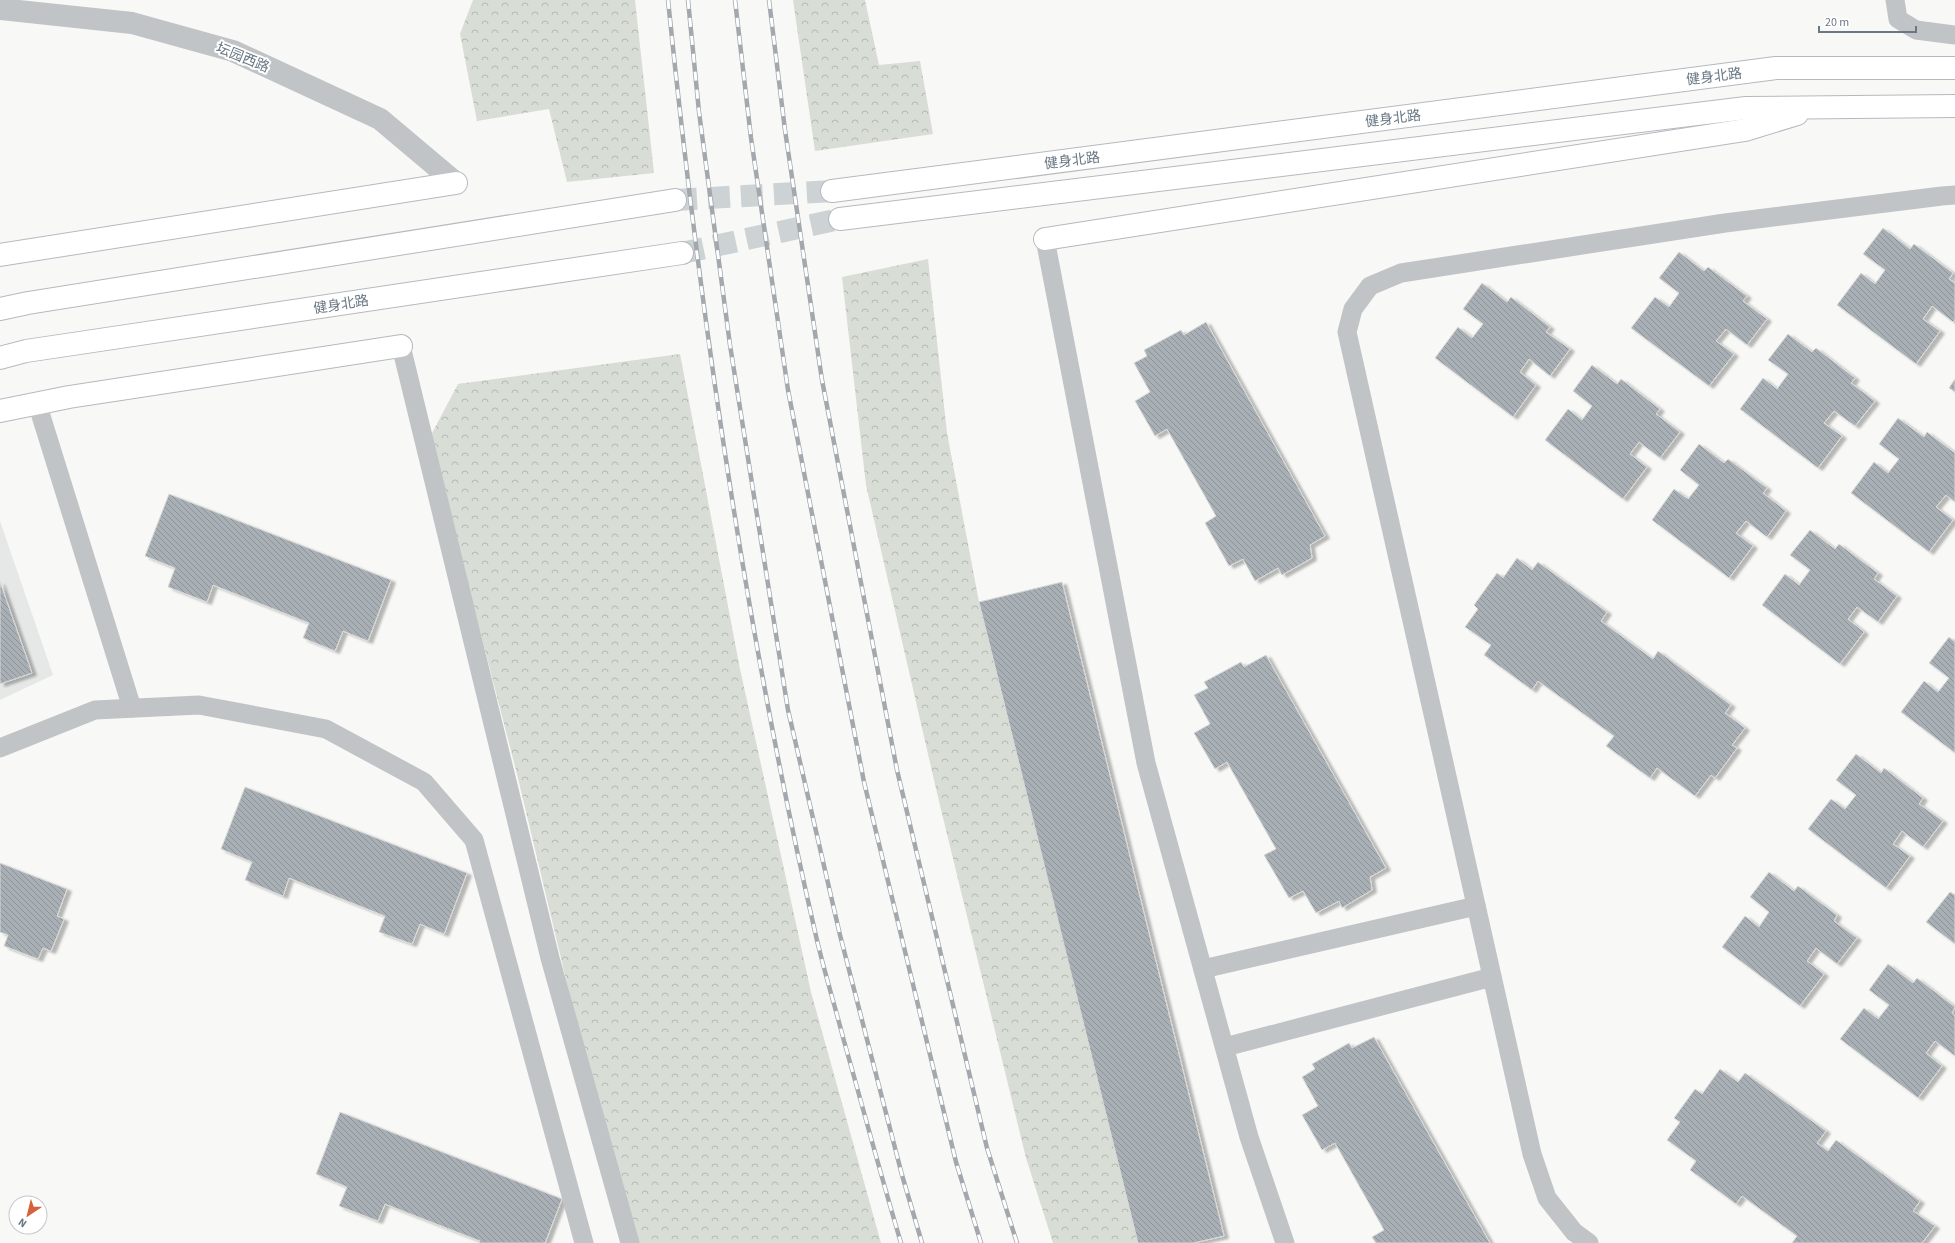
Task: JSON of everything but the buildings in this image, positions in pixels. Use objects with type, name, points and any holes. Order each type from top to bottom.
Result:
[{"type":"main road","name":"健身北路","points":[[832,191],[1776,68],[1955,68]]},
{"type":"main road","points":[[840,219],[1746,108],[1955,106]]},
{"type":"main road","points":[[1045,239],[1745,130],[1822,107]]},
{"type":"main road","points":[[0,255],[456,182]]},
{"type":"main road","points":[[0,309],[28,303],[675,200]]},
{"type":"main road","name":"健身北路","points":[[0,358],[26,351],[682,253]]},
{"type":"main road","points":[[0,411],[69,397],[400,346]]},
{"type":"street","name":"坛园西路","points":[[0,9],[132,23],[233,51],[380,119],[456,182]]},
{"type":"lane","points":[[1895,0],[1898,19],[1916,30],[1955,34]]},
{"type":"lane","points":[[1589,1243],[1574,1232],[1547,1198],[1532,1154],[1347,332],[1353,309],[1370,286],[1401,273],[1726,223],[1942,196],[1955,196]]},
{"type":"lane","points":[[1045,239],[1146,763],[1249,1137],[1285,1243]]},
{"type":"lane","points":[[400,346],[550,958],[630,1243]]},
{"type":"lane","points":[[37,403],[132,708]]},
{"type":"lane","points":[[0,748],[95,710],[199,705],[326,728],[424,782],[474,840],[584,1243]]},
{"type":"lane","points":[[1203,969],[1476,906]]},
{"type":"lane","points":[[1225,1047],[1492,977]]},
{"type":"shaded area","points":[[0,521],[53,675],[0,700]]},
{"type":"green space","points":[[473,0],[635,0],[654,173],[567,182],[549,109],[477,121],[460,34]]},
{"type":"green space","points":[[793,0],[865,0],[879,65],[920,61],[933,134],[815,151]]},
{"type":"green space","points":[[928,259],[947,433],[979,602],[1138,1243],[1053,1243],[1026,1158],[937,793],[866,485],[842,277]]},
{"type":"green space","points":[[680,354],[740,669],[811,992],[881,1243],[629,1243],[517,774],[430,437],[458,384]]},
{"type":"tunnel","points":[[675,200],[832,191]]},
{"type":"tunnel","points":[[682,253],[840,219]]},
{"type":"railway","points":[[668,0],[710,353],[727,470],[767,704],[819,949],[901,1243]]},
{"type":"railway","points":[[688,0],[699,112],[730,345],[788,710],[840,935],[902,1175],[922,1243]]},
{"type":"railway","points":[[735,0],[751,138],[788,390],[864,782],[956,1162],[981,1243]]},
{"type":"railway","points":[[769,0],[785,130],[822,380],[897,770],[987,1148],[1017,1243]]}]
